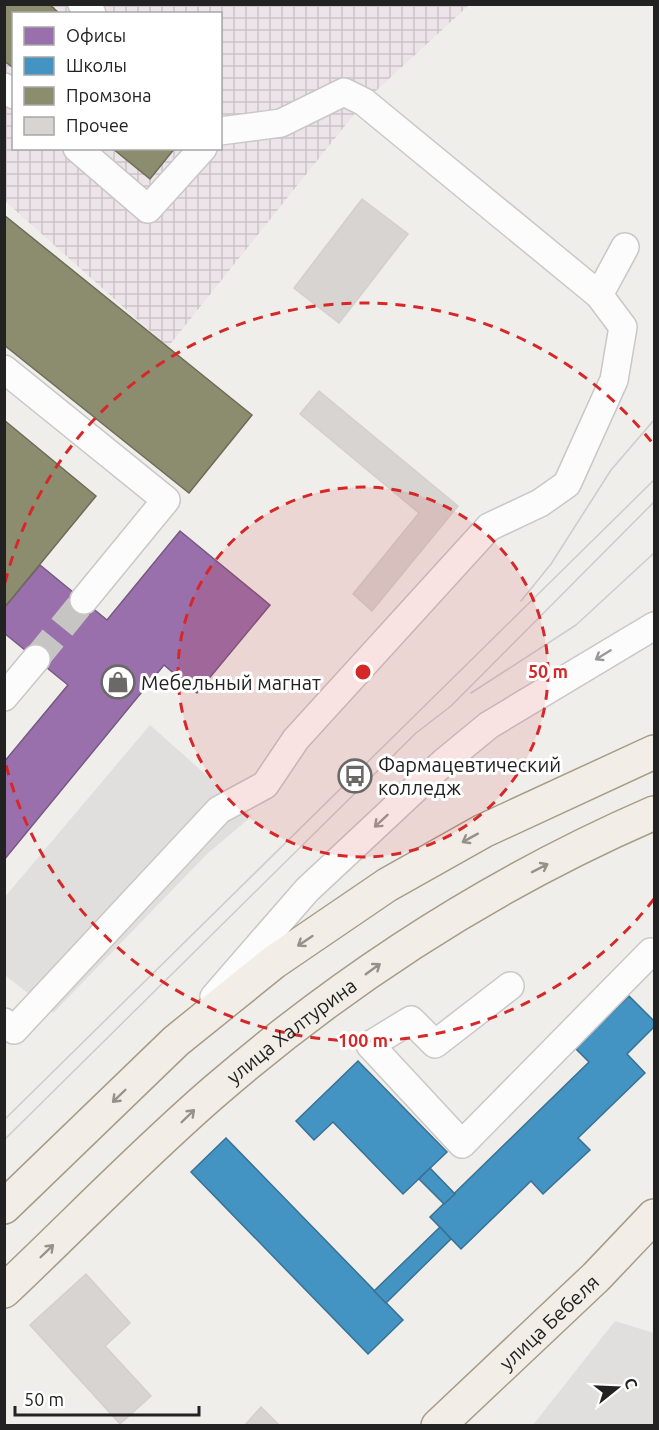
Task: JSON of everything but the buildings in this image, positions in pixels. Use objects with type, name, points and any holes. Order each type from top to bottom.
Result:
[{"type":"main road","points":[[4,1207],[176,1041],[274,962],[387,885],[483,831],[654,752]]},
{"type":"main road","name":"улица Халтурина","points":[[4,1291],[214,1091],[306,1018],[414,939],[510,883],[654,813]]},
{"type":"main road","name":"улица Бебеля","points":[[445,1423],[596,1277],[650,1231]]},
{"type":"street","points":[[4,1022],[14,1030],[219,810],[265,785],[296,739],[489,527],[540,503],[567,484],[614,380],[623,327],[598,295],[364,102],[344,92],[281,123],[222,130]]},
{"type":"street","points":[[78,150],[148,209],[201,150]]},
{"type":"street","points":[[598,295],[625,247]]},
{"type":"street","points":[[4,369],[166,500],[84,600]]},
{"type":"street","points":[[176,1041],[307,890],[444,762],[489,725],[654,626]]},
{"type":"street","points":[[4,698],[36,659]]},
{"type":"street","points":[[510,986],[435,1044],[411,1020],[370,1045],[462,1144],[651,952],[654,955]]},
{"type":"shaded area","points":[[5,5],[469,5],[364,102],[168,347],[5,201]]},
{"type":"shaded area","points":[[150,725],[252,816],[207,854],[53,1013],[5,975],[4,898]]},
{"type":"shaded area","points":[[615,1321],[654,1333],[654,1425],[533,1425]]},
{"type":"tunnel","points":[[36,659],[84,600]]},
{"type":"tram line","points":[[521,601],[551,564],[611,470],[654,420]]},
{"type":"tram line","points":[[4,1120],[654,480]]},
{"type":"tram line","points":[[4,1140],[416,733],[451,706],[654,502]]},
{"type":"tram line","points":[[471,693],[576,625],[654,553]]},
{"type":"place","name":"Мебельный магнат","points":[[118,682]]},
{"type":"place","name":"Фармацевтический колледж","points":[[355,776]]}]
